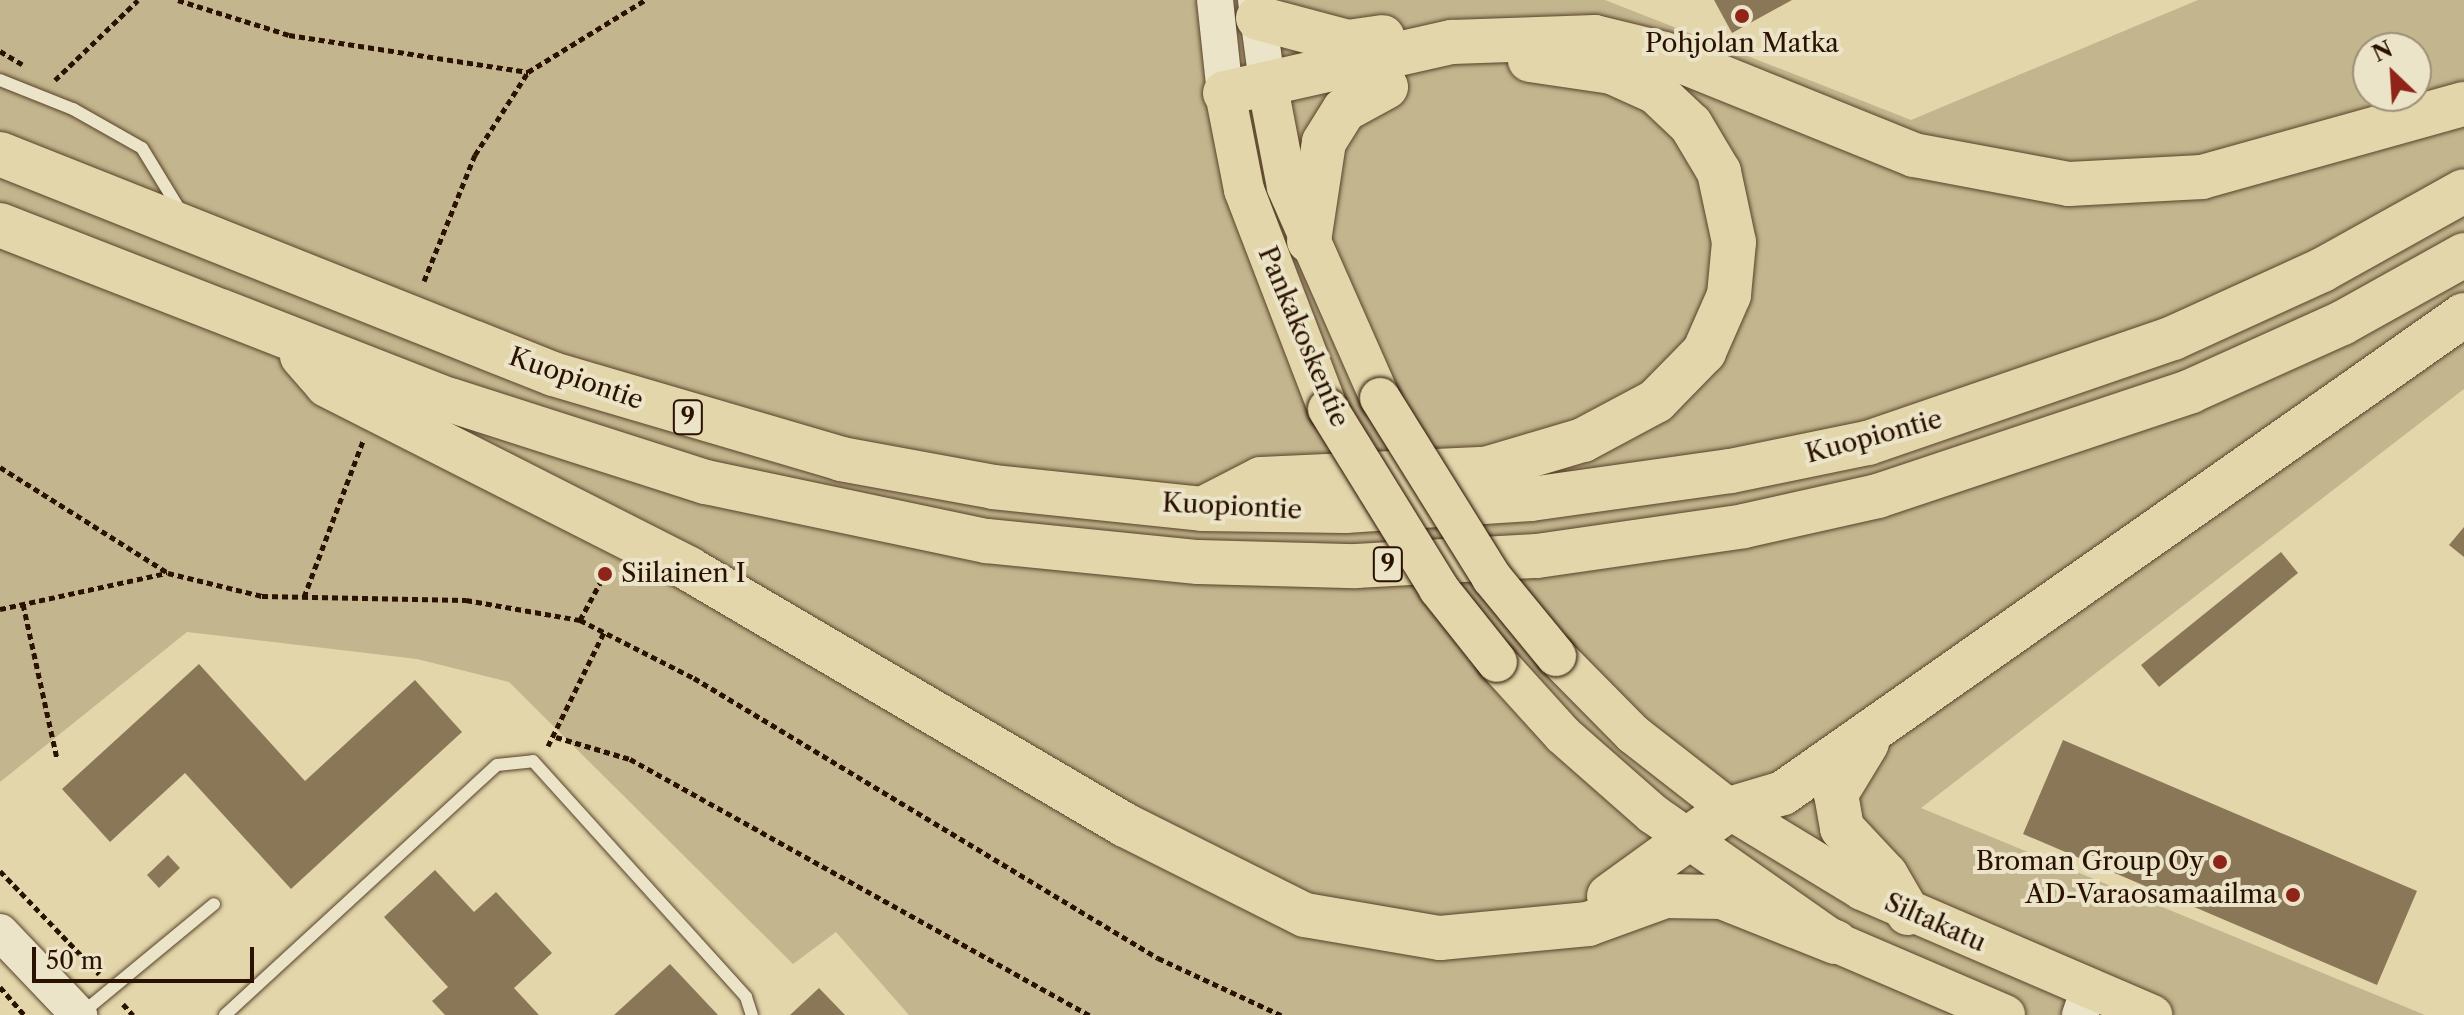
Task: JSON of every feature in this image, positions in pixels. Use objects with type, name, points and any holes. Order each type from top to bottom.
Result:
[{"type":"highway","points":[[1257,9],[1348,42],[1420,32],[1452,42]]},
{"type":"highway","points":[[1228,106],[1270,97],[1452,42],[1595,37],[1664,54],[1914,155],[2069,184],[2202,177],[2464,104]]},
{"type":"highway","points":[[1202,509],[1261,479],[1485,469],[1583,440],[1656,401],[1704,352],[1723,309],[1734,242],[1719,172],[1691,125],[1656,92],[1612,72],[1553,60],[1496,60],[1386,87],[1270,97]]},
{"type":"highway","points":[[1309,241],[1324,142],[1344,110],[1386,87]]},
{"type":"highway","name":"Kuopiontie","points":[[0,154],[196,235],[553,374],[711,424],[993,487],[1202,509],[1345,511],[1531,499],[1731,471],[1868,443],[2173,338],[2322,270],[2464,191]]},
{"type":"highway","name":"Kuopiontie","points":[[0,225],[288,339],[538,432],[831,512],[987,541],[1198,562],[1356,566],[1537,556],[1744,526],[1878,496],[2191,391],[2342,323],[2464,255]]},
{"type":"highway","points":[[1548,924],[1626,890],[1686,838],[1729,809],[1783,793],[2464,315]]},
{"type":"highway","points":[[288,339],[327,385],[476,455],[703,576],[1242,889],[1305,915],[1440,938],[1548,924],[1588,924],[1665,896],[1722,897],[1835,942]]},
{"type":"highway","points":[[1887,721],[1847,764],[1836,794],[1842,828],[1886,875],[1908,913]]},
{"type":"main road","name":"Pankakoskentie","points":[[1215,0],[1228,106],[1280,295],[1328,409],[1432,577],[1497,662],[1563,735],[1686,838]]},
{"type":"main road","name":"Pankakoskentie","points":[[1257,9],[1287,187],[1380,398],[1492,578],[1556,656],[1633,734],[1729,809]]},
{"type":"main road","name":"Siltakatu","points":[[1729,809],[1908,913],[2084,1002],[2152,1015]]},
{"type":"main road","points":[[1686,838],[1835,942],[2005,1015]]},
{"type":"main road","points":[[0,932],[79,1015]]},
{"type":"lane","points":[[0,80],[73,109],[142,148],[196,235]]},
{"type":"lane","points":[[225,1015],[497,765],[533,761],[746,997],[752,1015]]},
{"type":"lane","points":[[79,1015],[214,904]]},
{"type":"path","points":[[41,74],[54,81],[138,0]]},
{"type":"path","points":[[178,0],[289,35],[528,72]]},
{"type":"path","points":[[424,281],[475,155],[528,72],[645,0]]},
{"type":"path","points":[[0,51],[27,66]]},
{"type":"path","points":[[304,597],[369,427]]},
{"type":"path","points":[[0,467],[168,573],[262,596],[466,600],[580,620],[694,678],[1158,958],[1273,1014],[1281,1015]]},
{"type":"path","points":[[0,609],[168,573]]},
{"type":"path","points":[[580,620],[605,574]]},
{"type":"path","points":[[23,604],[57,758]]},
{"type":"path","points":[[533,761],[556,737],[604,632]]},
{"type":"path","points":[[556,737],[630,759],[1089,1015]]},
{"type":"path","points":[[0,871],[90,962]]},
{"type":"path","points":[[0,987],[24,1015]]},
{"type":"shaded area","points":[[0,0],[1605,0],[1911,120],[2198,0],[2464,0],[2464,389],[1921,808],[2425,1015],[909,1015],[836,932],[793,964],[509,682],[417,659],[187,632],[0,782]]},
{"type":"building","name":"Pohjolan Matka","points":[[1714,0],[1792,0],[1732,33]]},
{"type":"building","points":[[2464,527],[2464,557],[2449,545]]},
{"type":"building","points":[[2281,552],[2298,573],[2159,687],[2141,665]]},
{"type":"building","points":[[199,664],[305,781],[415,680],[462,732],[291,889],[185,773],[110,842],[62,789]]},
{"type":"building","name":"Broman Group Oy","points":[[2063,740],[2417,891],[2377,985],[2023,834]]},
{"type":"building","points":[[168,855],[180,868],[159,888],[147,875]]},
{"type":"building","points":[[435,870],[474,912],[496,892],[552,953],[514,988],[539,1015],[445,1015],[432,1001],[448,987],[384,917]]},
{"type":"building","points":[[670,964],[718,1015],[614,1015]]},
{"type":"building","points":[[819,988],[845,1015],[790,1015]]},
{"type":"place","name":"Pohjolan Matka","points":[[1742,16]]},
{"type":"place","name":"Siilainen I","points":[[605,574]]},
{"type":"place","name":"Broman Group Oy","points":[[2220,862]]},
{"type":"place","name":"AD-Varaosamaailma","points":[[2293,895]]}]
